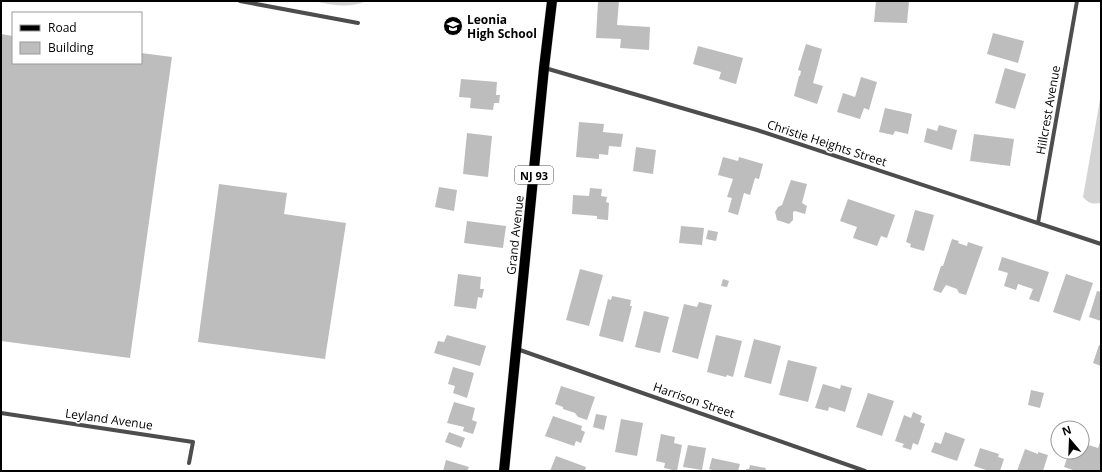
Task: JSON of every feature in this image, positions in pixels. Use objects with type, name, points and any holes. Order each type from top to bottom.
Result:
[{"type":"main road","name":"Grand Avenue","points":[[504,471],[552,1]]},
{"type":"street","points":[[240,1],[358,23]]},
{"type":"street","name":"Hillcrest Avenue","points":[[1038,223],[1077,1]]},
{"type":"street","name":"Christie Heights Street","points":[[544,68],[757,130],[1101,244]]},
{"type":"street","name":"Harrison Street","points":[[516,349],[865,471]]},
{"type":"street","name":"Leyland Avenue","points":[[1,413],[193,442],[189,463]]},
{"type":"shaded area","points":[[314,1],[366,1],[347,6]]},
{"type":"shaded area","points":[[1101,94],[1101,203],[1093,203],[1087,201],[1083,197]]},
{"type":"building","points":[[598,1],[619,1],[617,25],[650,27],[649,50],[620,48],[621,39],[596,38]]},
{"type":"building","points":[[876,1],[909,2],[907,23],[874,22]]},
{"type":"building","points":[[993,33],[1024,41],[1018,63],[987,54]]},
{"type":"building","points":[[1,34],[12,36],[12,64],[142,64],[142,53],[172,57],[130,358],[1,341]]},
{"type":"building","points":[[806,44],[822,49],[813,83],[823,86],[817,104],[794,96],[801,71],[798,70]]},
{"type":"building","points":[[698,46],[743,58],[736,84],[719,79],[721,72],[693,64]]},
{"type":"building","points":[[1005,68],[1026,74],[1015,109],[995,103]]},
{"type":"building","points":[[861,77],[877,82],[869,110],[864,108],[860,119],[837,112],[843,93],[855,97]]},
{"type":"building","points":[[461,79],[497,82],[496,95],[500,95],[499,103],[494,103],[493,110],[470,108],[471,98],[459,97]]},
{"type":"building","points":[[885,108],[912,114],[908,134],[895,131],[893,135],[879,132]]},
{"type":"building","points":[[579,122],[604,124],[603,132],[623,134],[621,147],[609,146],[608,155],[599,154],[599,159],[576,157]]},
{"type":"building","points":[[939,125],[957,130],[952,150],[924,142],[927,128],[937,131]]},
{"type":"building","points":[[467,133],[492,136],[488,177],[463,174]]},
{"type":"building","points":[[974,134],[1014,139],[1010,166],[970,161]]},
{"type":"building","points":[[636,147],[656,150],[653,174],[633,171]]},
{"type":"building","points":[[723,157],[738,161],[739,157],[763,164],[759,179],[755,178],[750,195],[744,193],[738,215],[728,212],[732,198],[727,197],[733,179],[718,175]]},
{"type":"building","points":[[791,180],[807,184],[802,203],[807,206],[805,214],[795,211],[793,212],[793,220],[789,224],[777,220],[775,212],[778,207],[782,205]]},
{"type":"building","points":[[219,184],[287,193],[284,214],[346,223],[325,359],[198,342]]},
{"type":"building","points":[[439,187],[457,190],[454,211],[435,207]]},
{"type":"building","points":[[590,188],[602,189],[601,196],[607,197],[606,202],[609,203],[608,220],[597,219],[597,216],[572,214],[573,195],[589,196]]},
{"type":"building","points":[[848,199],[895,215],[887,238],[881,236],[877,246],[853,238],[857,227],[840,221]]},
{"type":"building","points":[[915,210],[934,215],[924,251],[910,247],[911,244],[906,242]]},
{"type":"building","points":[[467,221],[506,226],[503,248],[464,243]]},
{"type":"building","points":[[681,226],[704,228],[702,245],[679,243]]},
{"type":"building","points":[[708,230],[718,232],[716,241],[706,239]]},
{"type":"building","points":[[952,239],[967,246],[968,242],[983,247],[966,295],[959,293],[957,289],[946,285],[941,293],[933,290]]},
{"type":"building","points":[[1002,257],[1049,272],[1039,302],[1029,299],[1033,289],[1018,284],[1016,290],[1004,286],[1008,273],[998,270]]},
{"type":"building","points":[[580,269],[603,275],[589,326],[566,320]]},
{"type":"building","points":[[458,274],[481,277],[480,289],[484,289],[482,298],[478,297],[476,309],[454,306]]},
{"type":"building","points":[[1066,274],[1093,283],[1080,321],[1053,312]]},
{"type":"building","points":[[723,279],[729,281],[727,287],[721,286]]},
{"type":"building","points":[[1097,291],[1101,292],[1101,321],[1089,317]]},
{"type":"building","points":[[612,296],[631,300],[630,306],[632,306],[623,342],[599,336],[608,299],[611,300]]},
{"type":"building","points":[[699,302],[712,305],[698,359],[672,352],[684,304],[697,307]]},
{"type":"building","points":[[644,311],[669,317],[660,353],[635,347]]},
{"type":"building","points":[[447,335],[486,346],[480,366],[434,353],[438,341],[444,342]]},
{"type":"building","points":[[716,335],[742,341],[733,377],[727,375],[726,377],[707,372]]},
{"type":"building","points":[[754,339],[781,346],[771,384],[744,377]]},
{"type":"building","points":[[1099,345],[1101,345],[1101,366],[1093,363]]},
{"type":"building","points":[[788,360],[817,367],[808,402],[779,395]]},
{"type":"building","points":[[453,367],[474,373],[467,398],[453,393],[455,386],[448,384]]},
{"type":"building","points":[[823,384],[840,389],[841,385],[852,388],[845,412],[829,407],[828,411],[815,408]]},
{"type":"building","points":[[561,386],[595,397],[587,420],[578,417],[575,413],[563,409],[563,407],[555,404]]},
{"type":"building","points":[[1031,390],[1044,393],[1040,408],[1028,405]]},
{"type":"building","points":[[868,393],[894,401],[882,436],[856,427]]},
{"type":"building","points":[[454,402],[475,408],[472,420],[477,422],[473,434],[463,431],[464,427],[447,423]]},
{"type":"building","points":[[913,412],[922,416],[920,422],[925,424],[918,445],[913,443],[911,450],[902,447],[904,444],[895,441],[904,415],[911,418]]},
{"type":"building","points":[[596,414],[607,416],[604,430],[593,427]]},
{"type":"building","points":[[553,416],[582,426],[581,430],[585,432],[581,443],[576,441],[574,446],[545,436]]},
{"type":"building","points":[[621,419],[643,423],[637,456],[615,452]]},
{"type":"building","points":[[449,432],[465,438],[461,448],[445,442]]},
{"type":"building","points":[[945,432],[965,439],[957,461],[931,452],[935,442],[941,444]]},
{"type":"building","points":[[661,434],[675,437],[674,443],[682,445],[677,471],[664,468],[665,463],[656,461]]},
{"type":"building","points":[[1101,440],[1101,471],[1076,471],[1064,467],[1066,460],[1090,460],[1090,446],[1098,448]]},
{"type":"building","points":[[688,445],[706,448],[702,470],[683,467]]},
{"type":"building","points":[[980,448],[999,454],[998,457],[1004,459],[1000,471],[989,471],[974,466]]},
{"type":"building","points":[[1025,449],[1038,454],[1038,452],[1048,455],[1043,471],[1017,471]]},
{"type":"building","points":[[556,456],[586,467],[585,471],[550,471]]},
{"type":"building","points":[[712,458],[740,464],[738,471],[715,471],[709,469]]},
{"type":"building","points":[[446,460],[469,467],[467,471],[443,471]]},
{"type":"building","points":[[750,465],[766,468],[765,471],[746,471],[746,469],[749,469]]},
{"type":"place","name":"Leonia High School","points":[[453,26]]}]
